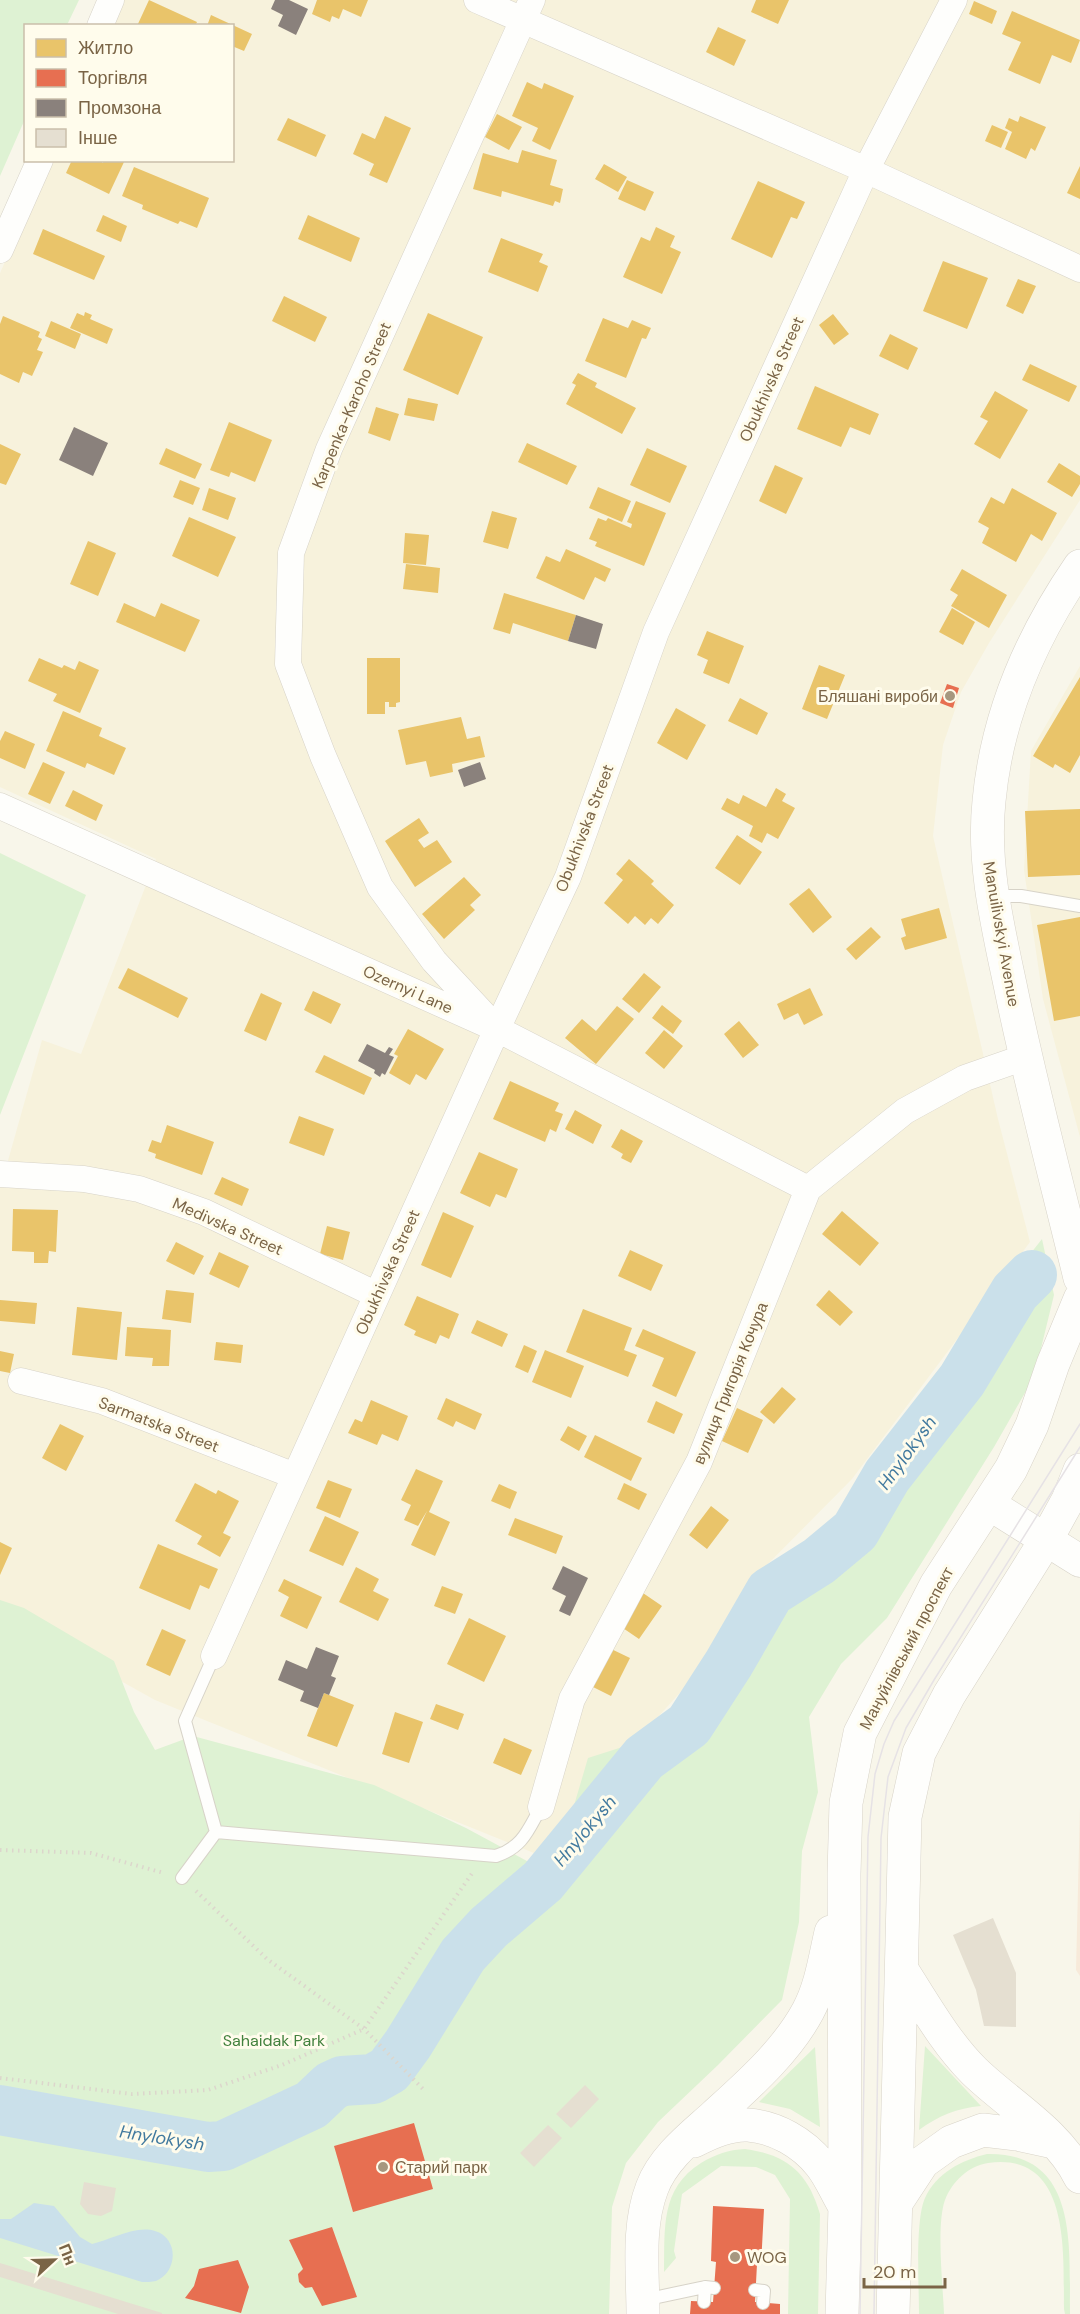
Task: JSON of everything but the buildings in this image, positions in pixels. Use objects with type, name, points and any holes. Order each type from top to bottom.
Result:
[{"type":"main road","name":"Manuilivskyi Avenue","points":[[1080,566],[1029,651],[1007,705],[995,753],[988,802],[987,847],[993,896],[1026,1057],[1080,1278]]},
{"type":"main road","name":"Мануйлівський проспект","points":[[842,2314],[845,2206],[844,1875],[846,1803],[860,1732],[936,1585],[1011,1469],[1032,1425],[1053,1364],[1080,1299]]},
{"type":"main road","points":[[893,2314],[905,1817],[919,1753],[949,1695],[1046,1540],[1068,1500],[1080,1470]]},
{"type":"main road","points":[[643,2307],[642,2233],[645,2207],[653,2184],[678,2150],[785,2045],[809,2010],[823,1967],[844,1875]]},
{"type":"main road","points":[[902,1970],[945,2035],[973,2070],[1055,2142],[1066,2153],[1080,2177]]},
{"type":"main road","points":[[678,2150],[723,2129],[747,2125],[773,2131],[799,2143],[821,2165],[845,2206]]},
{"type":"main road","points":[[896,2203],[923,2162],[951,2142],[983,2130],[1055,2142]]},
{"type":"street","points":[[100,24],[111,0]]},
{"type":"street","points":[[477,0],[528,10],[866,170],[1080,268]]},
{"type":"street","name":"Obukhivska Street","points":[[214,1656],[496,1029],[567,877],[656,632],[866,170],[954,0]]},
{"type":"street","name":"Karpenka-Karoho Street","points":[[496,1029],[434,961],[380,886],[323,756],[288,664],[290,575],[291,553],[328,448],[528,10]]},
{"type":"street","points":[[0,250],[39,162]]},
{"type":"street","name":"Ozernyi Lane","points":[[0,807],[496,1029],[808,1189]]},
{"type":"street","name":"вулиця Григорія Кочура","points":[[541,1807],[572,1699],[699,1462],[808,1189],[906,1111],[965,1078],[1026,1057]]},
{"type":"street","name":"Medivska Street","points":[[0,1174],[84,1179],[139,1190],[204,1212],[377,1295]]},
{"type":"street","name":"Sarmatska Street","points":[[21,1381],[102,1401],[295,1476]]},
{"type":"street","points":[[989,1504],[1080,1561]]},
{"type":"lane","points":[[993,896],[1021,896],[1080,906]]},
{"type":"lane","points":[[214,1656],[185,1721],[216,1832]]},
{"type":"lane","points":[[216,1832],[484,1857],[508,1852],[519,1845],[541,1807]]},
{"type":"lane","points":[[182,1878],[216,1832]]},
{"type":"lane","points":[[643,2307],[710,2288],[704,2302]]},
{"type":"lane","points":[[755,2290],[764,2291],[763,2303]]},
{"type":"path","points":[[0,1850],[91,1853],[182,1878],[267,1959],[364,2029],[425,2091]]},
{"type":"path","points":[[0,2078],[132,2094],[208,2090],[282,2066],[364,2029],[484,1857]]},
{"type":"shaded area","points":[[122,0],[1080,0],[1080,500],[989,643],[961,692],[943,745],[933,836],[998,1119],[1030,1242],[852,1479],[757,1575],[687,1685],[534,1853],[155,1700],[0,1614],[0,1189],[42,1040],[81,1054],[156,859],[0,787],[0,273],[50,162],[234,162],[234,24],[110,24]]},
{"type":"shaded area","points":[[1080,666],[1080,1137],[1043,999],[1024,870],[1031,751]]},
{"type":"shaded area","points":[[1080,1806],[1080,1976],[1076,1970]]},
{"type":"green space","points":[[0,0],[79,0],[67,24],[24,24],[24,121],[0,176]]},
{"type":"green space","points":[[0,853],[86,895],[0,1115]]},
{"type":"green space","name":"Sahaidak Park","points":[[1042,1239],[1054,1295],[1034,1377],[994,1447],[887,1618],[841,1664],[809,1717],[818,1792],[802,1851],[799,1922],[782,2000],[658,2122],[626,2163],[612,2207],[609,2314],[0,2314],[0,1600],[24,1608],[114,1661],[134,1712],[155,1750],[193,1736],[374,1785],[466,1828],[538,1867],[565,1836],[588,1758],[638,1742],[710,1692],[775,1601],[834,1543],[863,1507],[933,1377]]},
{"type":"green space","points":[[925,2046],[981,2106],[948,2114],[919,2130]]},
{"type":"green space","points":[[815,2047],[820,2127],[790,2109],[759,2102]]},
{"type":"green space","points":[[745,2149],[773,2156],[794,2168],[809,2187],[815,2200],[820,2214],[818,2314],[788,2314],[790,2199],[775,2175],[756,2167],[721,2166],[682,2194],[674,2251],[676,2258],[664,2272],[665,2225],[672,2197],[678,2185],[688,2173],[706,2160],[728,2151]]},
{"type":"green space","points":[[987,2154],[1017,2158],[1039,2169],[1054,2186],[1063,2208],[1068,2234],[1070,2314],[1065,2314],[1064,2309],[1062,2236],[1057,2211],[1049,2190],[1035,2173],[1015,2164],[988,2163],[967,2171],[952,2187],[945,2200],[940,2240],[944,2314],[919,2314],[919,2237],[925,2198],[936,2181],[951,2169]]},
{"type":"water","points":[[34,2203],[54,2206],[80,2237],[92,2244],[139,2230],[155,2231],[168,2240],[172,2248],[172,2263],[163,2277],[156,2281],[142,2282],[0,2238],[0,2219],[11,2219]]},
{"type":"waterway","name":"Hnylokysh","points":[[0,2110],[208,2147],[223,2146],[311,2105],[331,2086],[342,2081],[373,2079],[389,2070],[408,2044],[463,1955],[489,1927],[543,1881],[644,1758],[689,1725],[729,1663],[770,1592],[819,1561],[855,1531],[887,1476],[962,1380],[1015,1292],[1032,1275]]},
{"type":"tram line","points":[[860,2314],[868,1837],[875,1774],[894,1721],[1080,1424]]},
{"type":"tram line","points":[[874,2314],[881,1838],[888,1777],[906,1728],[1080,1447]]},
{"type":"place","name":"Бляшані вироби","points":[[950,696]]},
{"type":"place","name":"Старий парк","points":[[383,2167]]},
{"type":"place","name":"WOG","points":[[735,2257]]}]
